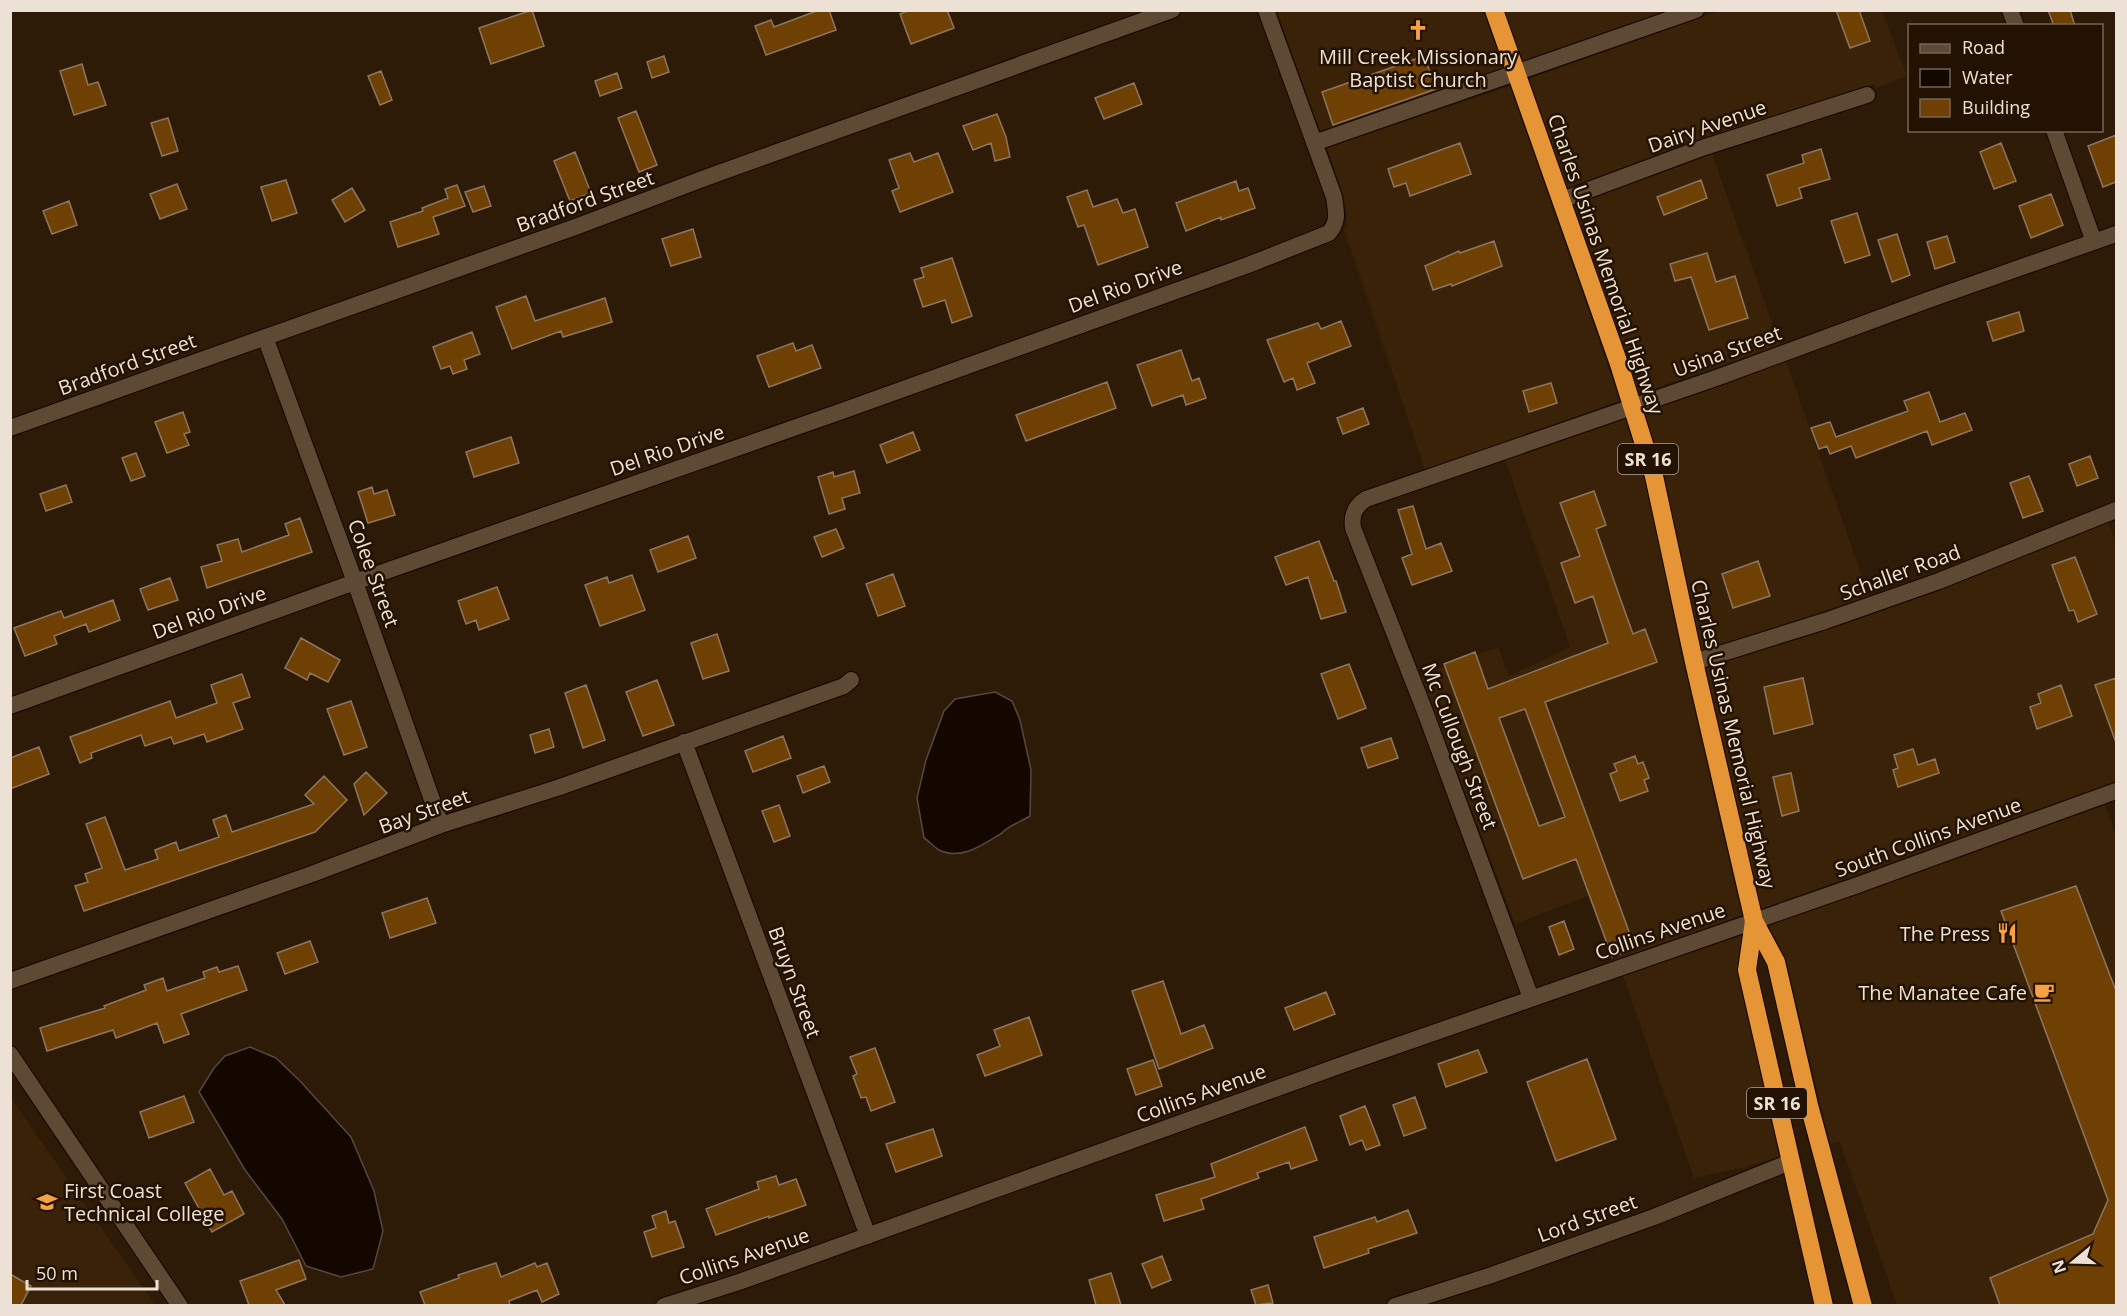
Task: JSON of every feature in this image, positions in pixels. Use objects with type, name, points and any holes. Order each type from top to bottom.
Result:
[{"type":"highway","name":"Charles Usinas Memorial Highway","points":[[1494,10],[1632,406],[1659,496],[1694,662],[1754,921],[1776,962],[1809,1106],[1863,1305]]},
{"type":"highway","name":"Charles Usinas Memorial Highway","points":[[1754,921],[1747,970],[1824,1305]]},
{"type":"street","name":"Bradford Street","points":[[10,428],[578,226],[1173,10]]},
{"type":"street","points":[[1266,10],[1314,142],[1696,10]]},
{"type":"street","name":"Dairy Avenue","points":[[1562,200],[1699,149],[1868,95]]},
{"type":"street","points":[[2055,132],[2094,242]]},
{"type":"street","name":"Del Rio Drive","points":[[10,706],[812,421],[1329,233],[1337,219],[1334,198],[1314,142]]},
{"type":"street","name":"Usina Street","points":[[1355,509],[1365,499],[2116,234]]},
{"type":"street","name":"Colee Street","points":[[265,337],[441,825]]},
{"type":"street","name":"Mc Cullough Street","points":[[1355,509],[1352,520],[1353,528],[1424,709],[1531,998]]},
{"type":"street","name":"Schaller Road","points":[[1694,662],[1825,621],[1939,581],[2116,510]]},
{"type":"street","name":"Bay Street","points":[[10,981],[302,878],[441,825],[560,787],[844,686],[851,680]]},
{"type":"street","name":"Bruyn Street","points":[[684,742],[868,1236]]},
{"type":"street","name":"South Collins Avenue","points":[[1754,921],[2115,797]]},
{"type":"street","name":"Collins Avenue","points":[[664,1305],[739,1282],[1531,998],[1754,921]]},
{"type":"street","points":[[10,1054],[180,1305]]},
{"type":"street","name":"Lord Street","points":[[1395,1305],[1489,1276],[1654,1217],[1790,1162]]},
{"type":"shaded area","points":[[1504,10],[1669,11],[1523,62]]},
{"type":"shaded area","points":[[1722,10],[1882,11],[1907,76],[1876,88],[1874,84],[1696,141],[1568,188],[1529,79]]},
{"type":"shaded area","points":[[1277,11],[1483,11],[1504,69],[1320,131]]},
{"type":"shaded area","points":[[1510,86],[1620,401],[1425,470],[1344,229],[1348,225],[1343,194],[1327,148]]},
{"type":"shaded area","points":[[1712,154],[1780,345],[1639,394],[1574,205]]},
{"type":"shaded area","points":[[1786,361],[1869,596],[1702,651],[1664,473],[1644,411]]},
{"type":"shaded area","points":[[1625,418],[1659,539],[1682,657],[1742,916],[1618,959],[1593,894],[1515,924],[1421,675],[1498,647],[1509,676],[1570,647],[1505,459]]},
{"type":"shaded area","points":[[2108,522],[2116,543],[2116,781],[1761,909],[1706,668],[1827,630],[1941,590]]},
{"type":"shaded area","points":[[2105,805],[2116,835],[2116,1305],[1897,1305],[1840,1142],[1830,1144],[1786,959],[1768,925]]},
{"type":"shaded area","points":[[1742,934],[1738,972],[1779,1157],[1694,1178],[1623,976]]},
{"type":"shaded area","name":"First Coast Technical College","points":[[11,1098],[155,1305],[11,1305]]},
{"type":"water","points":[[995,692],[1012,701],[1020,720],[1031,770],[1030,816],[972,850],[956,854],[948,853],[939,850],[924,838],[917,798],[926,760],[944,711],[955,699]]},
{"type":"water","points":[[250,1047],[276,1058],[351,1137],[374,1191],[383,1231],[373,1269],[341,1277],[306,1266],[282,1219],[245,1170],[199,1092],[214,1068],[225,1056]]},
{"type":"building","points":[[532,10],[544,46],[491,64],[479,28]]},
{"type":"building","points":[[819,10],[829,10],[836,30],[766,55],[755,26],[771,20],[774,27]]},
{"type":"building","points":[[910,10],[947,10],[954,28],[911,44],[900,14]]},
{"type":"building","points":[[1836,10],[1859,10],[1870,41],[1850,48]]},
{"type":"building","points":[[2048,10],[2070,10],[2074,24],[2053,24]]},
{"type":"building","points":[[664,56],[669,72],[652,78],[647,62]]},
{"type":"building","points":[[1424,56],[1436,89],[1333,125],[1322,92]]},
{"type":"building","points":[[82,64],[88,85],[98,82],[106,105],[74,115],[60,71]]},
{"type":"building","points":[[381,71],[392,100],[380,105],[368,76]]},
{"type":"building","points":[[617,73],[622,88],[600,96],[595,81]]},
{"type":"building","points":[[1134,83],[1142,104],[1104,119],[1095,98]]},
{"type":"building","points":[[636,111],[657,165],[639,172],[618,118]]},
{"type":"building","points":[[997,114],[1006,137],[1010,157],[995,161],[991,143],[973,150],[963,126]]},
{"type":"building","points":[[168,118],[178,151],[162,156],[151,123]]},
{"type":"building","points":[[2116,135],[2116,182],[2103,187],[2088,146]]},
{"type":"building","points":[[1460,143],[1471,174],[1410,196],[1406,183],[1394,187],[1388,169]]},
{"type":"building","points":[[2001,143],[2016,181],[1994,189],[1980,152]]},
{"type":"building","points":[[1821,149],[1830,179],[1799,188],[1802,198],[1777,206],[1767,175],[1804,163],[1802,155]]},
{"type":"building","points":[[575,152],[591,193],[570,201],[554,161]]},
{"type":"building","points":[[910,153],[914,162],[938,153],[953,192],[900,212],[892,191],[899,188],[889,160]]},
{"type":"building","points":[[286,180],[297,213],[272,221],[261,187]]},
{"type":"building","points":[[1701,180],[1707,198],[1664,215],[1657,197]]},
{"type":"building","points":[[1236,181],[1239,191],[1248,188],[1255,208],[1221,220],[1221,217],[1186,231],[1176,203]]},
{"type":"building","points":[[177,184],[187,209],[160,219],[150,194]]},
{"type":"building","points":[[457,185],[465,206],[433,217],[439,234],[398,247],[390,222],[423,211],[422,208],[448,198],[445,189]]},
{"type":"building","points":[[484,186],[491,206],[473,212],[465,192]]},
{"type":"building","points":[[352,188],[365,210],[345,222],[332,200]]},
{"type":"building","points":[[1087,190],[1093,207],[1117,199],[1123,213],[1135,209],[1148,247],[1098,265],[1084,225],[1078,227],[1067,197]]},
{"type":"building","points":[[2051,194],[2063,225],[2031,238],[2019,206]]},
{"type":"building","points":[[69,201],[77,225],[52,234],[43,211]]},
{"type":"building","points":[[1857,213],[1870,255],[1845,263],[1831,221]]},
{"type":"building","points":[[693,229],[701,257],[671,266],[662,239]]},
{"type":"building","points":[[1897,234],[1910,275],[1892,282],[1878,240]]},
{"type":"building","points":[[1947,236],[1955,262],[1935,269],[1927,242]]},
{"type":"building","points":[[1494,241],[1502,266],[1452,286],[1451,284],[1433,290],[1425,266],[1459,251],[1460,253]]},
{"type":"building","points":[[1707,253],[1716,282],[1735,276],[1748,318],[1709,330],[1691,277],[1675,281],[1670,264]]},
{"type":"building","points":[[952,258],[972,316],[952,323],[945,300],[923,307],[914,280],[924,277],[921,268]]},
{"type":"building","points":[[526,296],[535,321],[605,298],[612,322],[563,337],[561,331],[512,349],[496,307]]},
{"type":"building","points":[[2019,312],[2024,331],[1993,341],[1987,322]]},
{"type":"building","points":[[1341,321],[1351,346],[1307,363],[1315,383],[1297,390],[1293,378],[1284,382],[1267,340],[1318,323],[1321,329]]},
{"type":"building","points":[[472,332],[480,354],[464,360],[467,369],[453,374],[450,366],[441,369],[433,347]]},
{"type":"building","points":[[793,343],[796,351],[812,345],[821,368],[769,387],[757,356]]},
{"type":"building","points":[[1181,350],[1192,381],[1199,378],[1206,398],[1186,405],[1183,395],[1152,406],[1137,365]]},
{"type":"building","points":[[1107,382],[1116,408],[1026,441],[1016,415]]},
{"type":"building","points":[[1551,383],[1557,403],[1529,412],[1523,391]]},
{"type":"building","points":[[1929,392],[1940,422],[1965,413],[1972,430],[1932,445],[1927,431],[1856,458],[1851,446],[1830,454],[1827,446],[1819,449],[1811,428],[1830,422],[1836,437],[1908,411],[1904,401]]},
{"type":"building","points":[[1363,408],[1369,424],[1343,434],[1337,418]]},
{"type":"building","points":[[183,412],[190,432],[184,434],[189,445],[167,453],[155,422]]},
{"type":"building","points":[[913,432],[920,450],[887,463],[880,445]]},
{"type":"building","points":[[511,437],[519,463],[474,477],[466,452]]},
{"type":"building","points":[[136,453],[145,476],[131,481],[122,458]]},
{"type":"building","points":[[2090,456],[2098,478],[2077,486],[2069,464]]},
{"type":"building","points":[[854,471],[860,493],[842,498],[845,509],[829,514],[818,477],[833,472],[834,477]]},
{"type":"building","points":[[2029,476],[2043,511],[2023,518],[2010,483]]},
{"type":"building","points":[[66,485],[72,502],[46,511],[40,494]]},
{"type":"building","points":[[372,487],[374,494],[387,490],[395,515],[368,523],[358,492]]},
{"type":"building","points":[[1594,491],[1606,525],[1596,529],[1633,634],[1645,629],[1657,662],[1545,702],[1635,948],[1612,957],[1576,859],[1523,879],[1444,664],[1475,652],[1488,689],[1608,643],[1593,596],[1575,603],[1561,563],[1580,556],[1560,503]],"holes":[[[1525,709],[1565,817],[1539,826],[1499,718]]]},
{"type":"building","points":[[1413,506],[1426,549],[1441,543],[1452,571],[1412,585],[1402,558],[1412,554],[1398,510]]},
{"type":"building","points":[[300,518],[312,552],[207,588],[201,567],[222,561],[217,545],[238,539],[242,552],[289,535],[285,524]]},
{"type":"building","points":[[836,529],[844,548],[822,557],[814,537]]},
{"type":"building","points":[[688,536],[696,558],[658,572],[650,550]]},
{"type":"building","points":[[1319,541],[1346,612],[1321,619],[1308,577],[1286,585],[1275,557]]},
{"type":"building","points":[[2075,557],[2097,614],[2078,622],[2074,610],[2069,611],[2052,565]]},
{"type":"building","points":[[1758,561],[1770,596],[1733,608],[1722,574]]},
{"type":"building","points":[[893,574],[905,606],[878,616],[866,584]]},
{"type":"building","points":[[632,575],[645,610],[600,626],[585,585],[607,577],[609,583]]},
{"type":"building","points":[[170,578],[178,600],[148,610],[140,589]]},
{"type":"building","points":[[497,587],[509,619],[479,630],[476,620],[466,624],[458,601]]},
{"type":"building","points":[[113,600],[120,620],[89,632],[86,624],[54,636],[57,644],[25,656],[14,628],[61,611],[64,618]]},
{"type":"building","points":[[717,634],[729,671],[703,679],[691,643]]},
{"type":"building","points":[[301,638],[340,660],[328,682],[310,673],[307,680],[285,668]]},
{"type":"building","points":[[1349,664],[1366,708],[1338,719],[1321,674]]},
{"type":"building","points":[[242,674],[250,697],[233,703],[243,729],[207,742],[204,734],[174,744],[171,737],[145,746],[141,735],[91,753],[92,758],[80,763],[70,737],[170,701],[176,718],[217,703],[211,685]]},
{"type":"building","points":[[1803,678],[1813,724],[1774,734],[1764,687]]},
{"type":"building","points":[[2116,678],[2116,739],[2115,740],[2095,685]]},
{"type":"building","points":[[657,680],[674,725],[643,736],[626,692]]},
{"type":"building","points":[[586,685],[605,740],[583,748],[565,693]]},
{"type":"building","points":[[2061,685],[2072,716],[2037,729],[2030,707],[2041,703],[2038,694]]},
{"type":"building","points":[[351,701],[367,747],[344,755],[327,709]]},
{"type":"building","points":[[549,729],[554,747],[535,753],[530,735]]},
{"type":"building","points":[[783,736],[791,758],[753,772],[745,751]]},
{"type":"building","points":[[1391,738],[1398,758],[1368,768],[1361,748]]},
{"type":"building","points":[[39,747],[49,774],[10,789],[10,758]]},
{"type":"building","points":[[1913,749],[1918,765],[1935,759],[1939,773],[1898,787],[1893,770],[1898,768],[1894,755]]},
{"type":"building","points":[[1635,756],[1638,764],[1643,762],[1649,778],[1644,780],[1648,791],[1620,801],[1610,774],[1617,771],[1614,764]]},
{"type":"building","points":[[824,766],[830,782],[803,793],[797,776]]},
{"type":"building","points":[[366,772],[387,793],[364,815],[354,784]]},
{"type":"building","points":[[1791,773],[1799,811],[1782,816],[1773,777]]},
{"type":"building","points":[[324,776],[347,800],[315,832],[84,911],[75,886],[88,882],[85,874],[102,868],[86,824],[105,817],[125,870],[158,859],[155,850],[176,842],[179,851],[219,837],[213,820],[226,815],[232,832],[314,804],[305,795]]},
{"type":"building","points":[[779,805],[790,836],[774,842],[762,811]]},
{"type":"building","points":[[2076,886],[2116,991],[2116,1305],[2000,1305],[1990,1278],[2093,1234],[2108,1200],[2001,911]]},
{"type":"building","points":[[427,898],[436,923],[390,938],[382,913]]},
{"type":"building","points":[[1564,921],[1574,949],[1559,955],[1549,927]]},
{"type":"building","points":[[310,941],[318,962],[285,974],[277,953]]},
{"type":"building","points":[[238,966],[247,990],[181,1014],[189,1034],[164,1043],[157,1023],[116,1038],[113,1030],[47,1051],[40,1028],[105,1008],[104,1006],[146,990],[144,985],[163,978],[167,991],[205,978],[203,972],[217,967],[219,972]]},
{"type":"building","points":[[1163,981],[1181,1034],[1204,1025],[1213,1048],[1159,1069],[1132,991]]},
{"type":"building","points":[[1326,992],[1335,1014],[1294,1030],[1285,1008]]},
{"type":"building","points":[[1029,1017],[1042,1055],[985,1076],[977,1055],[1000,1046],[994,1030]]},
{"type":"building","points":[[875,1048],[895,1102],[871,1111],[866,1097],[861,1098],[853,1076],[857,1074],[850,1057]]},
{"type":"building","points":[[1478,1050],[1487,1072],[1446,1087],[1438,1064]]},
{"type":"building","points":[[1587,1059],[1616,1139],[1556,1161],[1527,1082]]},
{"type":"building","points":[[1153,1060],[1162,1086],[1136,1095],[1127,1069]]},
{"type":"building","points":[[184,1096],[194,1122],[149,1138],[140,1112]]},
{"type":"building","points":[[1415,1097],[1426,1128],[1404,1136],[1393,1105]]},
{"type":"building","points":[[1365,1106],[1380,1145],[1366,1150],[1362,1140],[1350,1145],[1340,1116]]},
{"type":"building","points":[[1305,1127],[1317,1160],[1291,1169],[1289,1162],[1257,1173],[1259,1178],[1201,1199],[1204,1209],[1164,1221],[1156,1195],[1215,1177],[1211,1164]]},
{"type":"building","points":[[933,1129],[942,1156],[896,1172],[886,1144]]},
{"type":"building","points":[[210,1169],[224,1195],[232,1191],[244,1214],[212,1232],[185,1183]]},
{"type":"building","points":[[776,1176],[779,1185],[796,1179],[806,1205],[716,1235],[706,1209],[759,1189],[757,1182]]},
{"type":"building","points":[[1408,1210],[1417,1233],[1368,1249],[1369,1253],[1324,1268],[1314,1237],[1375,1217],[1377,1222]]},
{"type":"building","points":[[666,1211],[669,1223],[675,1221],[684,1247],[652,1257],[644,1232],[656,1228],[652,1216]]},
{"type":"building","points":[[1162,1256],[1171,1280],[1152,1288],[1142,1264]]},
{"type":"building","points":[[299,1260],[306,1279],[276,1290],[285,1305],[249,1305],[240,1281]]},
{"type":"building","points":[[496,1263],[501,1277],[535,1263],[537,1267],[547,1263],[559,1294],[542,1302],[537,1290],[509,1301],[510,1305],[425,1305],[420,1292],[459,1278],[458,1275]]},
{"type":"building","points":[[1111,1273],[1121,1305],[1096,1305],[1089,1280]]},
{"type":"building","points":[[10,1274],[31,1286],[21,1305],[10,1305]]},
{"type":"building","points":[[1268,1285],[1273,1303],[1256,1305],[1251,1290]]},
{"type":"place","name":"Mill Creek Missionary Baptist Church","points":[[1418,30]]},
{"type":"place","name":"The Press","points":[[2007,933]]},
{"type":"place","name":"The Manatee Cafe","points":[[2044,992]]},
{"type":"place","name":"First Coast Technical College","points":[[47,1202]]}]
